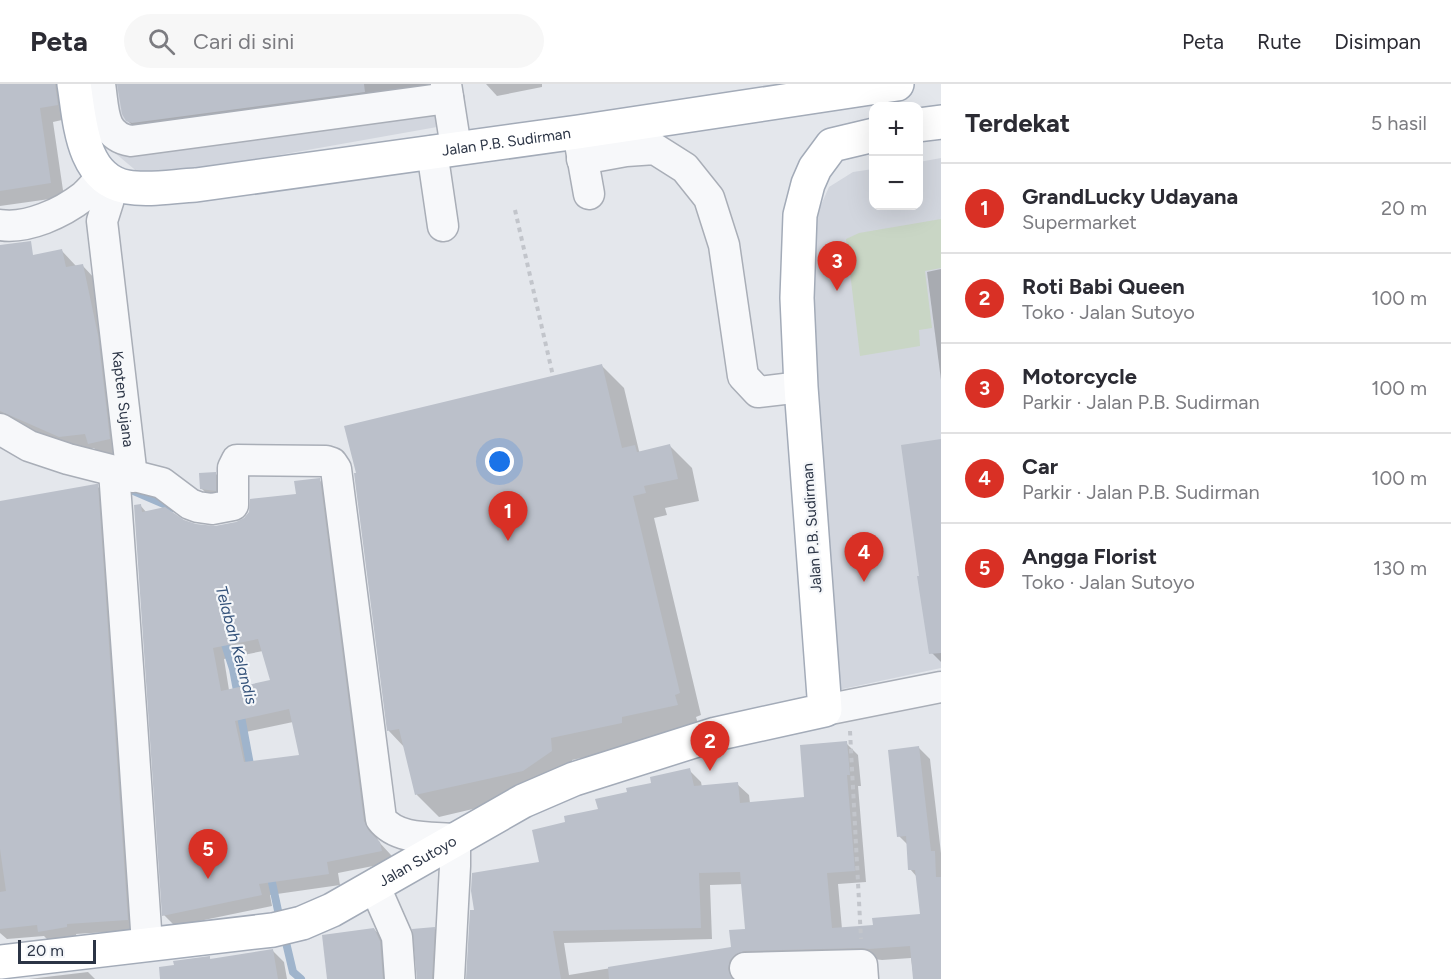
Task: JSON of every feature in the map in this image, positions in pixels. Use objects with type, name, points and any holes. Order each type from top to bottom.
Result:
[{"type":"main road","points":[[74,84],[83,139],[91,159],[108,179]]},
{"type":"main road","name":"Jalan P.B. Sudirman","points":[[108,179],[128,187],[196,185],[444,149],[580,145],[897,84]]},
{"type":"main road","points":[[923,124],[941,122]]},
{"type":"main road","name":"Jalan P.B. Sudirman","points":[[836,709],[801,387],[797,298],[800,215],[808,184],[815,168],[832,144],[869,136]]},
{"type":"main road","name":"Jalan Sutoyo","points":[[4,968],[147,944],[288,926],[332,910],[523,801],[574,778],[716,734],[836,709]]},
{"type":"street","points":[[100,84],[106,119],[111,133],[120,139],[131,141],[447,91],[443,226]]},
{"type":"street","points":[[589,194],[580,145],[626,151],[655,149],[685,168],[710,198],[724,245],[743,376],[758,392],[801,387]]},
{"type":"street","points":[[0,225],[27,224],[58,211],[108,179]]},
{"type":"street","name":"Kapten Sujana","points":[[108,179],[102,221],[147,944]]},
{"type":"street","points":[[0,429],[29,446],[119,479],[162,483],[190,504],[212,509],[233,505],[233,468],[237,460],[326,461],[332,463],[336,469],[381,819],[387,827],[398,833],[455,839],[449,979]]},
{"type":"street","points":[[836,709],[941,687]]},
{"type":"street","points":[[375,887],[397,937],[400,979]]},
{"type":"street","points":[[744,968],[863,972]]},
{"type":"path","points":[[515,210],[553,376]]},
{"type":"path","points":[[836,709],[852,745],[863,972]]},
{"type":"shaded area","points":[[80,84],[431,84],[437,127],[178,173],[140,174],[96,137]]},
{"type":"shaded area","points":[[941,158],[941,668],[838,690],[812,365],[809,232],[829,187],[853,172],[869,170],[869,210],[923,210],[923,161]]},
{"type":"green space","points":[[941,219],[941,268],[925,271],[932,328],[919,330],[920,346],[860,356],[846,239],[859,233]]},
{"type":"building","points":[[0,84],[55,84],[58,105],[40,108],[51,183],[0,191]]},
{"type":"building","points":[[117,84],[364,84],[365,92],[132,123],[126,121],[122,114]]},
{"type":"building","points":[[31,241],[33,255],[62,249],[66,267],[83,264],[98,335],[110,439],[88,444],[85,434],[59,437],[0,411],[0,245]]},
{"type":"building","points":[[602,364],[622,448],[635,445],[637,452],[670,444],[678,479],[644,486],[646,493],[633,496],[680,693],[675,695],[678,705],[622,717],[622,723],[551,738],[552,751],[523,771],[415,795],[399,729],[387,731],[354,473],[356,473],[344,426]]},
{"type":"building","points":[[941,439],[941,653],[929,654],[901,445]]},
{"type":"building","points":[[216,472],[216,491],[200,489],[199,473]]},
{"type":"building","points":[[320,478],[364,821],[369,831],[380,842],[382,851],[327,862],[329,874],[259,884],[262,895],[162,916],[134,505],[141,504],[142,512],[165,507],[184,520],[215,526],[244,518],[249,512],[250,499],[296,494],[294,481]],"holes":[[[258,639],[270,680],[221,691],[213,648]],[[289,709],[299,755],[244,762],[235,721]]]},
{"type":"building","points":[[98,484],[128,920],[67,924],[67,927],[38,932],[37,925],[0,929],[0,892],[6,891],[0,849],[0,501]]},
{"type":"building","points":[[847,741],[850,775],[847,775],[855,871],[827,873],[832,928],[873,925],[872,918],[920,914],[915,870],[908,870],[906,836],[897,837],[888,750],[919,746],[931,851],[935,851],[936,877],[941,877],[941,979],[913,979],[910,946],[744,951],[736,954],[730,960],[728,969],[732,979],[609,979],[608,967],[731,947],[729,930],[745,929],[740,872],[699,873],[701,928],[553,931],[561,979],[466,979],[470,910],[474,910],[471,891],[472,873],[539,862],[532,830],[565,822],[564,816],[598,809],[595,799],[627,792],[626,788],[651,783],[650,777],[690,768],[694,786],[738,782],[740,803],[804,797],[800,745]]},
{"type":"building","points":[[435,927],[432,979],[417,979],[412,929]]},
{"type":"building","points":[[374,928],[380,941],[383,979],[327,979],[322,935]]},
{"type":"building","points":[[273,949],[278,979],[160,979],[159,967],[174,965],[173,961],[210,956],[210,959]]},
{"type":"waterway","name":"Telabah Kelandis","points":[[129,489],[173,508]]},
{"type":"waterway","name":"Telabah Kelandis","points":[[223,638],[233,669],[238,696]]},
{"type":"waterway","name":"Telabah Kelandis","points":[[240,711],[251,770]]},
{"type":"waterway","name":"Telabah Kelandis","points":[[270,873],[280,920]]},
{"type":"waterway","name":"Telabah Kelandis","points":[[284,934],[293,972],[301,979]]},
{"type":"place","name":"Motorcycle","points":[[837,291]]},
{"type":"place","name":"GrandLucky Udayana","points":[[508,541]]},
{"type":"place","name":"Car","points":[[864,582]]},
{"type":"place","name":"Roti Babi Queen","points":[[710,771]]},
{"type":"place","name":"Angga Florist","points":[[208,879]]}]
